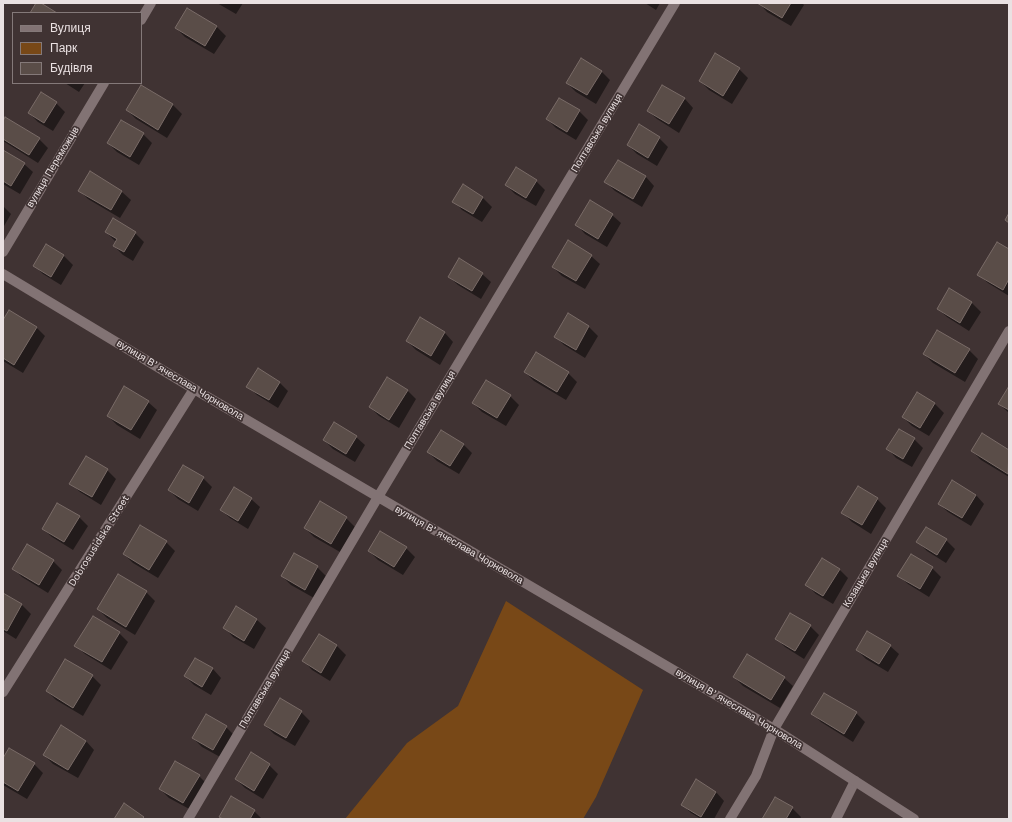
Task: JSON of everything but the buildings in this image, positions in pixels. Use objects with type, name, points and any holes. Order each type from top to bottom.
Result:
[{"type":"street","points":[[142,18],[151,3]]},
{"type":"street","name":"Полтавська вулиця","points":[[188,819],[378,497],[675,3]]},
{"type":"street","name":"вулиця Переможців","points":[[3,252],[103,84]]},
{"type":"street","name":"вулиця Вʼячеслава Чорновола","points":[[3,274],[194,389],[774,729],[914,819]]},
{"type":"street","name":"Козацька вулиця","points":[[730,819],[756,776],[774,729],[1009,331]]},
{"type":"street","name":"Dobrosusidska Street","points":[[3,692],[194,389]]},
{"type":"street","points":[[836,819],[855,781]]},
{"type":"green space","points":[[506,601],[643,690],[596,797],[583,819],[345,819],[407,743],[458,706]]}]
